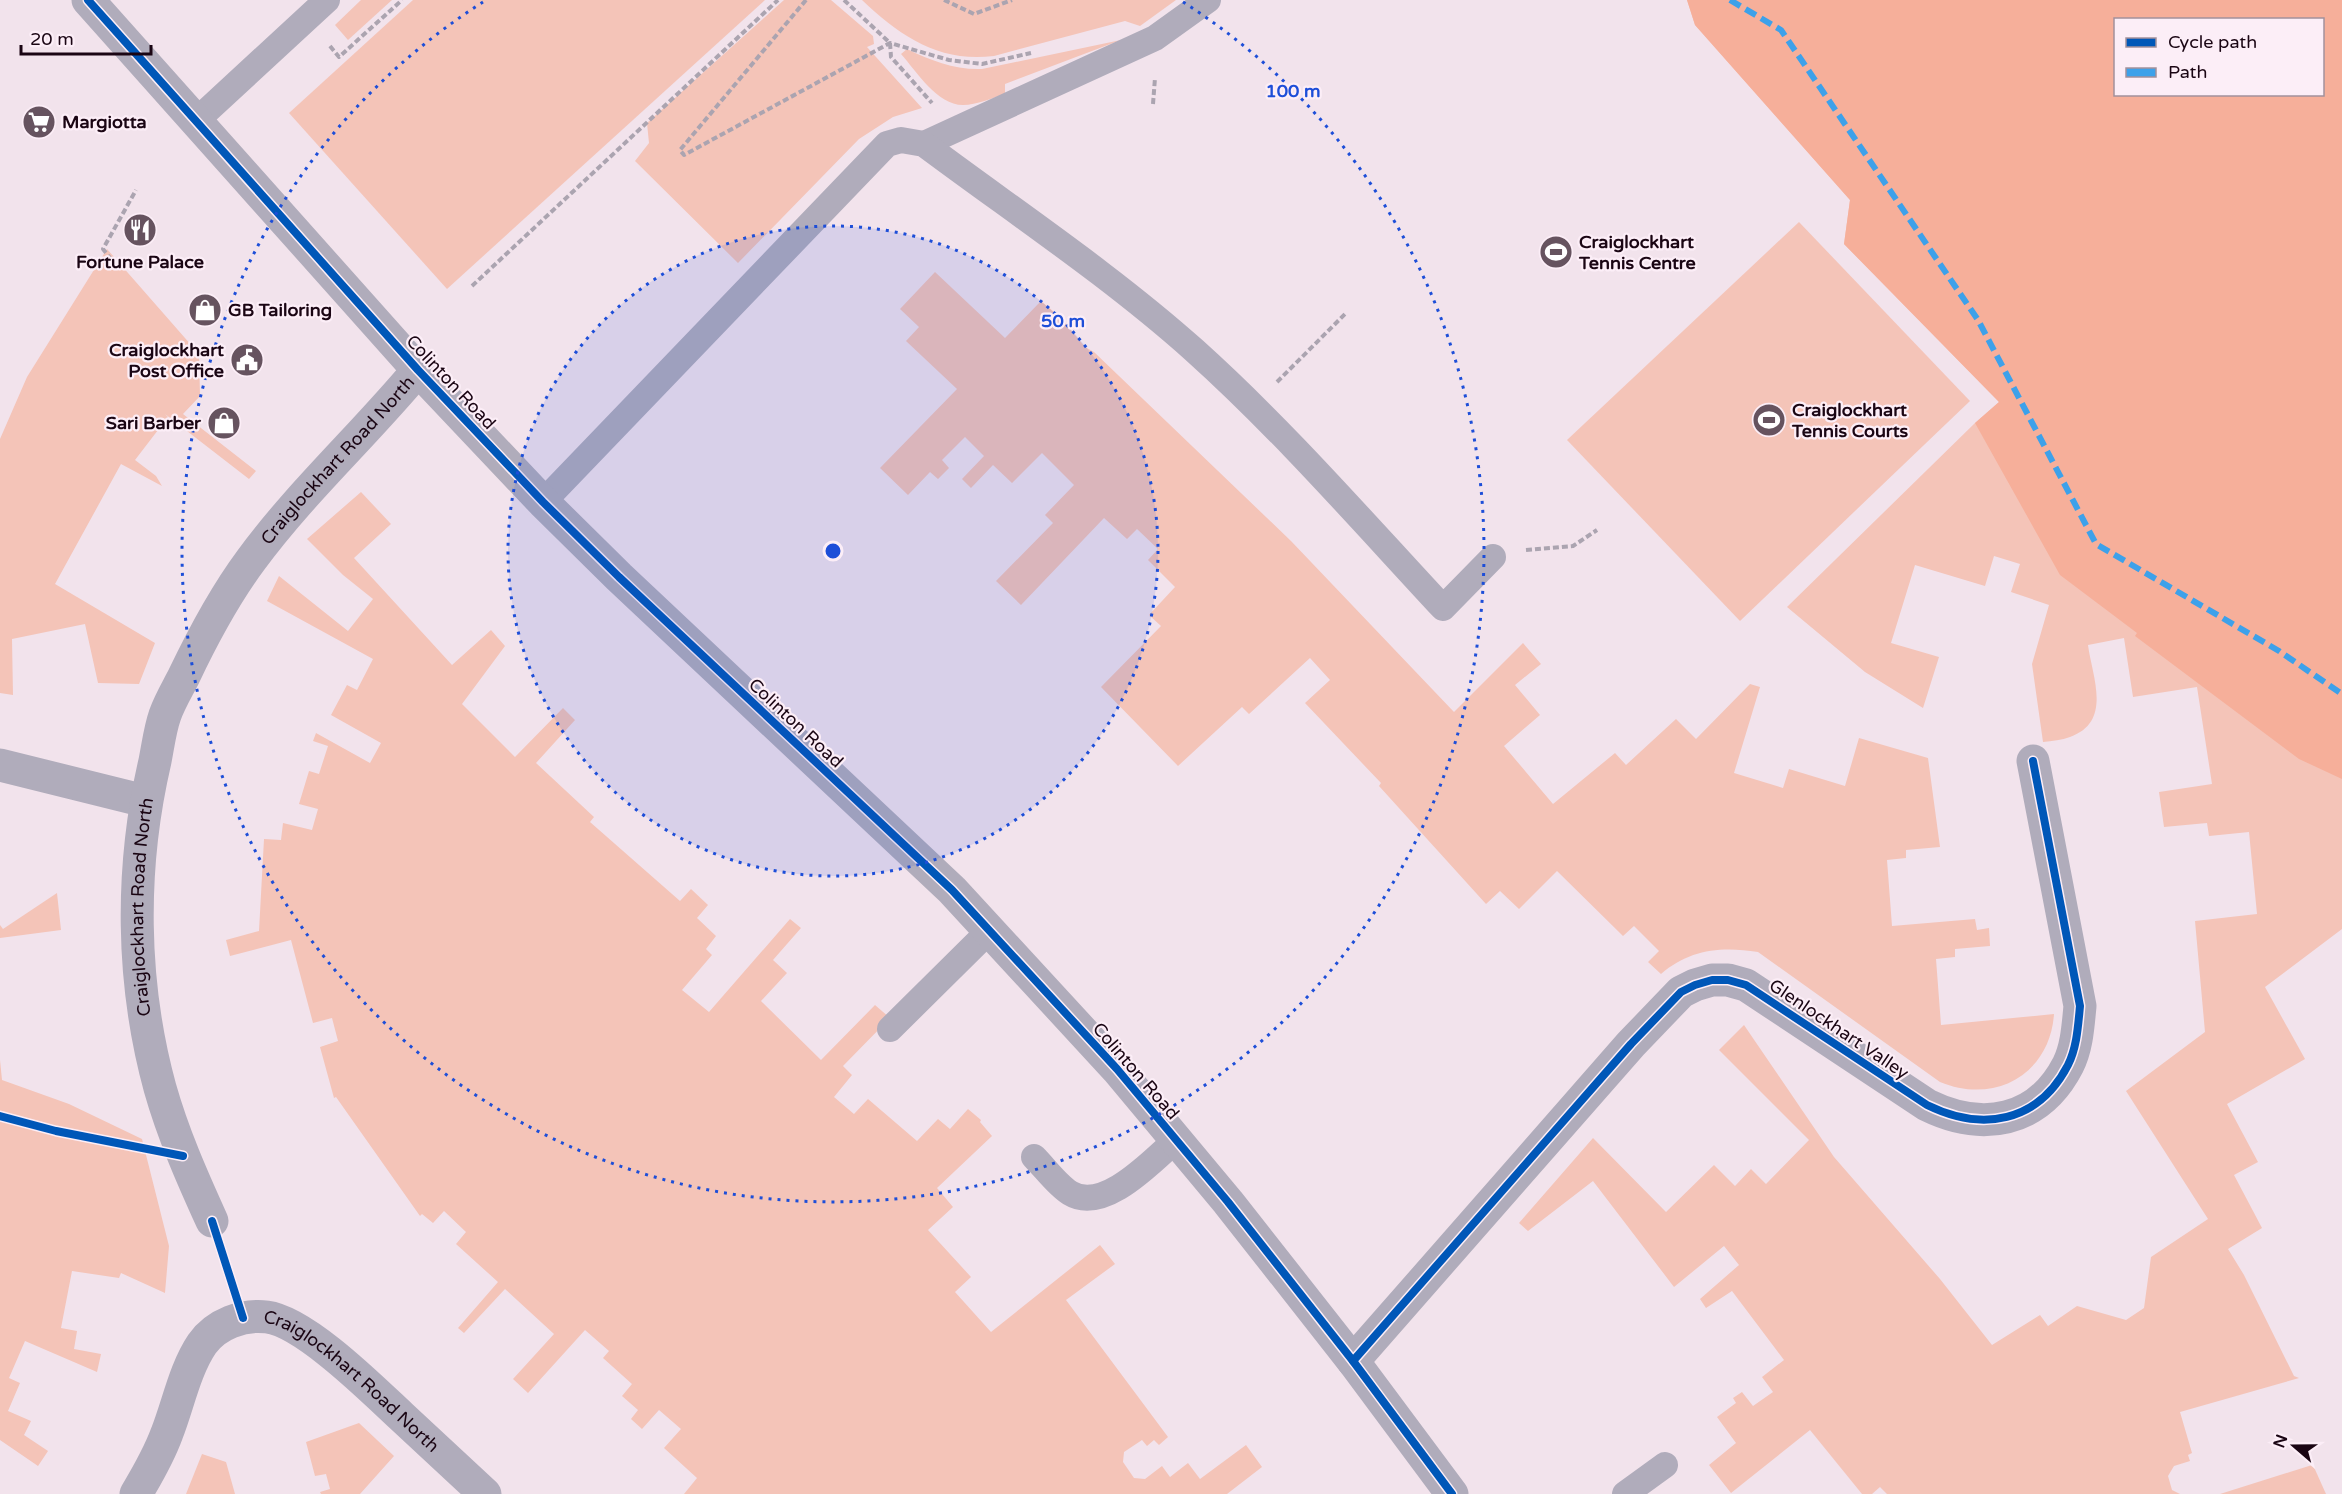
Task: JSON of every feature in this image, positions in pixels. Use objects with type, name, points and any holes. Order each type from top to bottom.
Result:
[{"type":"street","name":"Colinton Road","points":[[88,0],[418,370],[543,502],[619,577],[952,890],[1117,1069],[1228,1202],[1353,1361],[1452,1494]]},
{"type":"street","name":"Craiglockhart Road North","points":[[212,1221],[183,1156],[160,1088],[145,1017],[138,945],[138,873],[146,801],[165,715],[201,640],[249,562],[302,495],[391,402],[418,370]]},
{"type":"street","name":"Glenlockhart Valley","points":[[1353,1361],[1630,1044],[1681,992],[1695,985],[1713,980],[1728,980],[1746,985],[1927,1106],[1948,1116],[1969,1120],[2003,1118],[2023,1111],[2043,1098],[2069,1063],[2077,1036],[2080,1006],[2033,761]]},
{"type":"street","points":[[0,765],[146,801]]},
{"type":"street","name":"Craiglockhart Road North","points":[[136,1494],[157,1458],[202,1344],[217,1329],[243,1318],[267,1317],[289,1325],[351,1370],[485,1494]]},
{"type":"lane","points":[[197,120],[327,0]]},
{"type":"lane","points":[[924,144],[1155,38],[1208,0]]},
{"type":"lane","points":[[543,502],[887,144],[901,140],[924,144],[1117,285],[1194,350],[1253,405],[1443,608],[1493,557]]},
{"type":"lane","points":[[890,1029],[990,930]]},
{"type":"lane","points":[[1035,1156],[1068,1193],[1090,1198],[1123,1186],[1176,1140]]},
{"type":"lane","points":[[1626,1494],[1665,1465]]},
{"type":"path","points":[[306,20],[339,57],[402,0]]},
{"type":"path","points":[[472,286],[778,0]]},
{"type":"path","points":[[806,0],[680,150],[684,155],[890,43]]},
{"type":"path","points":[[844,0],[890,43],[949,60],[982,64],[1038,52]]},
{"type":"path","points":[[944,0],[974,14],[1012,0]]},
{"type":"path","points":[[890,43],[891,57],[957,130]]},
{"type":"path","points":[[117,267],[103,249],[136,190]]},
{"type":"path","points":[[1253,405],[1347,312]]},
{"type":"path","points":[[1493,557],[1509,551],[1573,546],[1597,530]]},
{"type":"shaded area","points":[[361,0],[392,0],[348,40],[335,25]]},
{"type":"shaded area","points":[[413,0],[765,0],[447,289],[289,113]]},
{"type":"shaded area","points":[[784,0],[831,0],[873,36],[874,44],[867,47],[922,108],[893,117],[859,139],[738,263],[635,161],[649,143],[647,123]]},
{"type":"shaded area","points":[[862,0],[1176,0],[1140,26],[1125,21],[994,56],[974,57],[938,51],[922,44],[891,25]]},
{"type":"shaded area","points":[[1687,0],[2342,0],[2342,929],[2265,987],[2305,1059],[2227,1104],[2258,1162],[2234,1175],[2262,1228],[2228,1249],[2244,1275],[2294,1376],[2299,1378],[2180,1412],[2192,1453],[2188,1455],[2190,1461],[2174,1466],[2168,1476],[2172,1490],[2180,1494],[1887,1494],[1880,1487],[1872,1494],[1862,1494],[1810,1430],[1731,1493],[1709,1465],[1736,1443],[1717,1417],[1736,1403],[1733,1398],[1742,1392],[1753,1406],[1773,1392],[1762,1377],[1784,1360],[1732,1291],[1706,1308],[1700,1299],[1739,1265],[1724,1246],[1674,1287],[1593,1181],[1528,1231],[1519,1223],[1593,1138],[1666,1212],[1714,1165],[1735,1186],[1751,1169],[1766,1184],[1809,1140],[1719,1050],[1744,1025],[1834,1157],[1940,1279],[1992,1345],[2040,1315],[2048,1326],[2077,1306],[2126,1320],[2144,1308],[2151,1257],[2208,1219],[2126,1091],[2205,1032],[2195,921],[2257,914],[2249,832],[2209,836],[2207,823],[2164,827],[2159,792],[2212,784],[2197,687],[2133,697],[2124,638],[2088,645],[2097,697],[2092,721],[2083,730],[2070,737],[2043,742],[2032,664],[2049,605],[2011,592],[2020,564],[1994,556],[1985,586],[1915,565],[1891,643],[1939,657],[1923,708],[1865,672],[1787,607],[1999,402],[1844,244],[1850,200],[1695,25]]},
{"type":"shaded area","points":[[1687,0],[2342,0],[2342,779],[2299,759],[2135,636],[2137,633],[2060,575],[1975,423],[1999,402],[1844,244],[1850,200],[1695,25]]},
{"type":"shaded area","points":[[1121,40],[1005,84],[1005,94],[968,105],[954,104],[936,94],[901,54],[907,49],[944,64],[982,69]]},
{"type":"shaded area","name":"Craiglockhart Tennis Courts","points":[[1799,222],[1970,401],[1740,621],[1567,440]]},
{"type":"shaded area","points":[[107,249],[199,354],[200,396],[183,414],[256,471],[249,479],[165,414],[168,417],[135,460],[156,476],[162,486],[121,464],[55,584],[155,643],[139,684],[98,683],[85,624],[12,639],[13,695],[0,693],[0,439],[27,377]]},
{"type":"shaded area","points":[[935,272],[1005,338],[1041,301],[1060,317],[1085,347],[1094,352],[1291,541],[1454,712],[1523,643],[1541,664],[1515,685],[1540,715],[1504,746],[1553,804],[1615,753],[1626,765],[1676,719],[1696,739],[1750,684],[1760,687],[1734,773],[1783,788],[1789,769],[1845,786],[1859,738],[1928,758],[1940,847],[1906,850],[1906,858],[1887,860],[1892,926],[1975,919],[1977,930],[1989,928],[1990,946],[1955,949],[1955,957],[1936,959],[1941,1025],[2054,1014],[2050,1035],[2042,1053],[2031,1068],[2016,1079],[1980,1090],[1961,1088],[1940,1082],[1758,952],[1718,950],[1706,952],[1683,960],[1661,974],[1648,962],[1659,951],[1634,926],[1623,936],[1557,871],[1519,909],[1500,891],[1486,904],[1379,786],[1381,783],[1305,703],[1330,680],[1310,658],[1249,714],[1242,707],[1178,766],[1101,687],[1161,626],[1149,615],[1175,587],[1148,560],[1158,549],[1137,529],[1127,539],[1104,518],[1021,605],[996,581],[1053,523],[1045,515],[1074,485],[1042,453],[1012,483],[993,465],[971,488],[962,479],[984,456],[965,437],[942,460],[949,468],[938,479],[930,472],[908,495],[880,468],[957,389],[906,341],[919,327],[900,309]]},
{"type":"shaded area","points":[[361,492],[391,524],[354,558],[452,665],[491,630],[505,646],[462,704],[515,757],[563,708],[575,720],[536,763],[594,817],[590,822],[680,901],[691,889],[708,905],[697,918],[716,936],[706,949],[712,955],[682,990],[709,1012],[790,919],[801,928],[773,960],[787,973],[761,1001],[821,1060],[875,1005],[890,1018],[843,1066],[852,1075],[834,1097],[854,1114],[868,1099],[917,1141],[938,1119],[950,1129],[968,1109],[981,1120],[980,1122],[992,1136],[937,1188],[953,1207],[928,1230],[971,1277],[955,1292],[991,1332],[1100,1245],[1115,1264],[1066,1300],[1168,1437],[1159,1445],[1154,1440],[1147,1446],[1142,1440],[1124,1452],[1123,1462],[1134,1478],[1145,1479],[1162,1466],[1170,1477],[1188,1463],[1200,1479],[1246,1445],[1262,1467],[1227,1494],[684,1494],[697,1478],[664,1448],[681,1429],[659,1410],[642,1429],[631,1419],[638,1410],[622,1396],[632,1384],[603,1358],[609,1351],[585,1330],[528,1393],[513,1379],[554,1334],[505,1289],[464,1333],[458,1328],[498,1282],[456,1244],[466,1232],[444,1211],[433,1223],[422,1214],[420,1216],[336,1097],[334,1098],[320,1047],[338,1041],[332,1018],[313,1023],[291,940],[230,956],[226,940],[259,931],[264,839],[281,840],[283,823],[312,830],[318,809],[299,804],[309,771],[319,774],[328,746],[313,741],[316,733],[370,763],[381,743],[331,715],[347,685],[357,690],[373,659],[267,601],[279,576],[348,631],[373,599],[343,575],[307,539]]},
{"type":"shaded area","points":[[57,893],[61,930],[0,938],[0,925],[3,929]]},
{"type":"shaded area","points":[[0,1060],[2,1080],[69,1104],[142,1139],[169,1246],[165,1293],[121,1273],[119,1278],[72,1271],[61,1328],[77,1331],[74,1349],[101,1354],[97,1372],[25,1341],[9,1378],[20,1383],[8,1411],[31,1421],[24,1435],[48,1451],[38,1466],[0,1440]]},
{"type":"shaded area","points":[[359,1423],[394,1456],[360,1494],[321,1494],[320,1492],[330,1489],[326,1474],[315,1476],[306,1442]]},
{"type":"shaded area","points":[[202,1454],[226,1462],[235,1494],[186,1494]]},
{"type":"shaded area","points":[[2312,1465],[2326,1494],[2220,1494]]},
{"type":"marked path","points":[[1730,0],[1781,30],[1978,320],[2096,544],[2279,651],[2342,694]]},
{"type":"cycle path","points":[[88,0],[418,370],[543,502],[619,577],[952,890],[1117,1069],[1228,1202],[1353,1361],[1452,1494]]},
{"type":"cycle path","points":[[1353,1361],[1631,1044],[1681,992],[1695,985],[1712,980],[1728,980],[1746,985],[1927,1105],[1948,1113],[1988,1120],[2007,1117],[2041,1100],[2056,1084],[2071,1058],[2077,1036],[2080,1006],[2033,761]]},
{"type":"cycle path","points":[[0,1116],[56,1131],[183,1156]]},
{"type":"cycle path","points":[[212,1221],[243,1318]]},
{"type":"place","name":"Margiotta","points":[[39,122]]},
{"type":"place","name":"Fortune Palace","points":[[140,230]]},
{"type":"place","name":"Craiglockhart Tennis Centre","points":[[1556,252]]},
{"type":"place","name":"GB Tailoring","points":[[205,310]]},
{"type":"place","name":"Craiglockhart Post Office","points":[[247,360]]},
{"type":"place","name":"Craiglockhart Tennis Courts","points":[[1769,420]]},
{"type":"place","name":"Sari Barber","points":[[224,423]]}]
